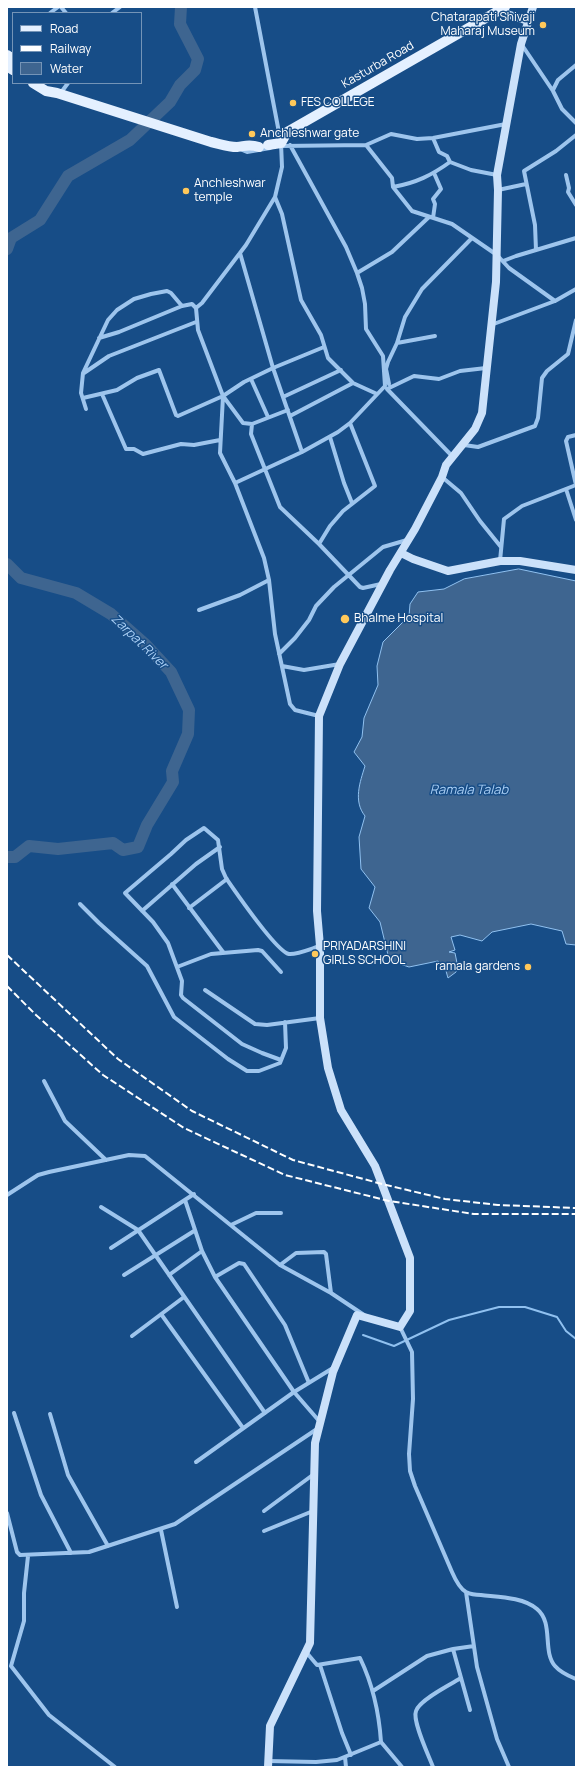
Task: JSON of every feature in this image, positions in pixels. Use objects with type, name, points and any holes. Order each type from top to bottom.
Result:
[{"type":"main road","name":"Kasturba Road","points":[[284,145],[287,132],[501,9]]},
{"type":"main road","points":[[7,55],[11,65]]},
{"type":"main road","points":[[35,84],[46,91],[212,142],[236,147],[248,144],[263,146],[284,145]]},
{"type":"main road","points":[[49,84],[58,94]]},
{"type":"street","points":[[196,308],[202,303],[240,253],[275,197],[282,167],[284,145],[255,7]]},
{"type":"street","points":[[400,1327],[410,1311],[410,1258],[375,1166],[341,1110],[328,1068],[320,1018],[320,946],[317,911],[319,716],[340,664],[383,583],[409,539],[442,477],[446,465],[475,430],[482,413],[490,325],[500,258],[497,175],[521,44],[533,7]]},
{"type":"street","points":[[501,9],[528,21]]},
{"type":"street","points":[[521,44],[553,90],[562,109],[576,123]]},
{"type":"street","points":[[553,90],[558,80],[576,65]]},
{"type":"street","points":[[58,94],[67,84]]},
{"type":"street","points":[[236,147],[247,152],[284,145],[366,145],[391,134],[417,139],[433,138],[506,124]]},
{"type":"street","points":[[536,250],[534,225],[526,184],[525,170],[556,151],[576,135]]},
{"type":"street","points":[[433,138],[438,152],[447,156],[450,162],[471,170],[497,175]]},
{"type":"street","points":[[284,145],[343,241],[357,273],[362,288],[366,329],[383,356],[387,386],[453,457]]},
{"type":"street","points":[[366,145],[392,178],[393,187],[412,211],[452,224],[471,239],[500,258],[509,268],[555,301]]},
{"type":"street","points":[[393,187],[415,182],[434,173],[450,162]]},
{"type":"street","points":[[357,273],[392,252],[431,217],[435,204],[434,199],[441,189],[434,173]]},
{"type":"street","points":[[566,175],[569,188],[568,192],[576,204]]},
{"type":"street","points":[[498,190],[526,184]]},
{"type":"street","points":[[275,197],[282,214],[301,300],[321,335],[328,358],[353,383],[377,394]]},
{"type":"street","points":[[500,258],[536,250],[576,238]]},
{"type":"street","points":[[387,386],[386,369],[397,343],[405,317],[422,289],[471,239]]},
{"type":"street","points":[[240,253],[273,368],[302,452]]},
{"type":"street","points":[[490,325],[555,301],[576,289]]},
{"type":"street","points":[[86,409],[81,389],[83,373],[111,315],[127,303],[142,296],[167,291],[171,293],[182,306]]},
{"type":"street","points":[[99,338],[124,330],[182,306],[192,304],[196,308],[196,322],[198,330],[223,396],[243,423],[252,424],[288,410]]},
{"type":"street","points":[[464,445],[478,446],[535,426],[538,418],[542,378],[547,371],[568,354],[576,320]]},
{"type":"street","points":[[83,373],[110,356],[169,331],[196,322]]},
{"type":"street","points":[[397,343],[435,336]]},
{"type":"street","points":[[83,398],[120,389],[132,380],[158,370],[177,416],[223,396],[273,368],[324,347]]},
{"type":"street","points":[[235,483],[302,452],[330,437],[350,423],[377,394],[387,386],[413,376],[439,380],[460,371],[487,368]]},
{"type":"street","points":[[283,397],[341,370]]},
{"type":"street","points":[[251,379],[268,417]]},
{"type":"street","points":[[290,416],[353,383]]},
{"type":"street","points":[[102,394],[126,449],[134,449],[143,454],[181,444],[194,444],[220,440]]},
{"type":"street","points":[[223,396],[220,453],[235,483],[264,558],[269,580],[275,634],[288,700],[292,708],[295,710],[319,716]]},
{"type":"street","points":[[319,544],[336,517],[375,486],[350,423]]},
{"type":"street","points":[[252,424],[251,434],[280,507],[319,544],[348,576],[362,588],[383,583]]},
{"type":"street","points":[[500,561],[503,522],[506,517],[522,506],[576,484],[566,440],[568,436],[576,435]]},
{"type":"street","points":[[330,437],[344,483],[352,503]]},
{"type":"street","points":[[442,477],[461,493],[480,521],[501,547]]},
{"type":"street","points":[[566,489],[576,520]]},
{"type":"street","points":[[279,654],[309,620],[316,606],[348,576],[383,547],[409,539]]},
{"type":"street","points":[[401,553],[448,571],[500,561],[520,561],[576,570]]},
{"type":"street","points":[[199,610],[240,595],[269,580]]},
{"type":"street","points":[[282,666],[304,670],[340,664]]},
{"type":"street","points":[[281,1060],[242,1044],[184,998],[181,993],[183,984],[166,939],[154,922],[125,894],[125,892],[186,840],[204,828],[218,840],[222,869],[227,879],[262,928],[285,952],[292,954],[320,946]]},
{"type":"street","points":[[142,911],[172,884],[220,847]]},
{"type":"street","points":[[190,908],[227,879]]},
{"type":"street","points":[[172,884],[223,952]]},
{"type":"street","points":[[80,904],[147,966],[154,977],[171,1013],[196,1034],[248,1071],[259,1071],[278,1064],[281,1060],[286,1044],[285,1022]]},
{"type":"street","points":[[177,966],[211,954],[260,950],[282,972]]},
{"type":"street","points":[[205,990],[253,1023],[267,1025],[320,1018]]},
{"type":"street","points":[[44,1081],[65,1121],[106,1160]]},
{"type":"street","points":[[7,1195],[38,1175],[106,1160],[135,1155],[145,1156],[194,1194],[280,1265],[332,1293],[369,1318]]},
{"type":"street","points":[[112,1248],[194,1194]]},
{"type":"street","points":[[185,1200],[202,1251],[215,1277],[294,1392],[319,1425]]},
{"type":"street","points":[[101,1207],[138,1230],[265,1413]]},
{"type":"street","points":[[231,1225],[256,1213],[281,1213]]},
{"type":"street","points":[[124,1275],[194,1230]]},
{"type":"street","points":[[169,1275],[202,1251]]},
{"type":"street","points":[[280,1265],[296,1253],[324,1252],[326,1254],[332,1293]]},
{"type":"street","points":[[215,1277],[239,1263],[244,1264],[285,1325],[309,1383]]},
{"type":"street","points":[[132,1336],[184,1297]]},
{"type":"street","points":[[161,1314],[243,1428]]},
{"type":"street","points":[[381,1742],[337,1760],[268,1764],[270,1726],[310,1643],[315,1443],[334,1368],[358,1315],[400,1327],[412,1352],[413,1399],[409,1454],[410,1471],[415,1486],[459,1585],[466,1592],[510,1599],[530,1604],[538,1609],[547,1627],[551,1659],[562,1672],[576,1679]]},
{"type":"street","points":[[196,1462],[294,1392],[334,1368]]},
{"type":"street","points":[[14,1413],[41,1495],[71,1553]]},
{"type":"street","points":[[50,1414],[68,1475],[108,1546]]},
{"type":"street","points":[[7,1513],[17,1552],[20,1555],[28,1556],[88,1552],[161,1530],[181,1521],[319,1425]]},
{"type":"street","points":[[264,1511],[314,1474]]},
{"type":"street","points":[[264,1531],[313,1511]]},
{"type":"street","points":[[161,1530],[177,1607]]},
{"type":"street","points":[[28,1556],[24,1593],[24,1621],[11,1666],[49,1715],[115,1767]]},
{"type":"street","points":[[466,1592],[477,1666],[490,1716],[509,1767]]},
{"type":"street","points":[[373,1691],[422,1659],[433,1654],[474,1646]]},
{"type":"street","points":[[453,1649],[470,1710]]},
{"type":"street","points":[[306,1652],[317,1665],[360,1658],[373,1691],[379,1717],[381,1742],[402,1767]]},
{"type":"street","points":[[320,1665],[342,1733],[351,1755]]},
{"type":"street","points":[[433,1767],[416,1721],[416,1711],[420,1704],[461,1678]]},
{"type":"street","points":[[345,1758],[346,1767]]},
{"type":"water","name":"Ramala Talab","points":[[519,569],[576,581],[576,945],[566,944],[562,931],[531,924],[492,932],[482,941],[460,935],[451,937],[455,950],[449,952],[455,953],[457,963],[456,972],[448,978],[446,971],[438,961],[409,967],[394,962],[388,955],[380,922],[369,908],[375,887],[361,869],[359,837],[365,816],[361,810],[358,798],[361,778],[365,766],[354,752],[362,737],[364,718],[378,685],[377,666],[383,642],[409,616],[410,604],[418,592],[444,589],[464,579]]},
{"type":"waterway","name":"Zarpat River","points":[[7,249],[11,238],[40,220],[68,176],[130,140],[170,102],[180,85],[195,70],[198,59],[180,24],[181,7]]},
{"type":"waterway","name":"Zarpat River","points":[[7,564],[21,578],[76,593],[111,614],[146,645],[171,672],[189,710],[188,734],[172,771],[173,782],[147,825],[138,847],[123,850],[113,843],[58,849],[29,846],[15,857],[7,857]]},
{"type":"waterway","points":[[363,1335],[394,1346],[449,1320],[499,1307],[525,1307],[557,1317],[566,1331],[576,1339]]},
{"type":"railway","points":[[7,955],[118,1059],[192,1111],[293,1160],[445,1199],[498,1205],[576,1208]]},
{"type":"railway","points":[[7,986],[36,1015],[103,1075],[184,1128],[285,1175],[389,1201],[474,1214],[576,1214]]},
{"type":"place","name":"Chatarapati Shivaji Maharaj Museum","points":[[543,25]]},
{"type":"place","name":"FES COLLEGE","points":[[293,103]]},
{"type":"place","name":"Anchleshwar gate","points":[[252,134]]},
{"type":"place","name":"Anchleshwar temple","points":[[186,191]]},
{"type":"place","name":"Bhalme Hospital","points":[[345,619]]},
{"type":"place","name":"PRIYADARSHINI GIRLS SCHOOL","points":[[315,954]]},
{"type":"place","name":"ramala gardens","points":[[528,967]]}]
